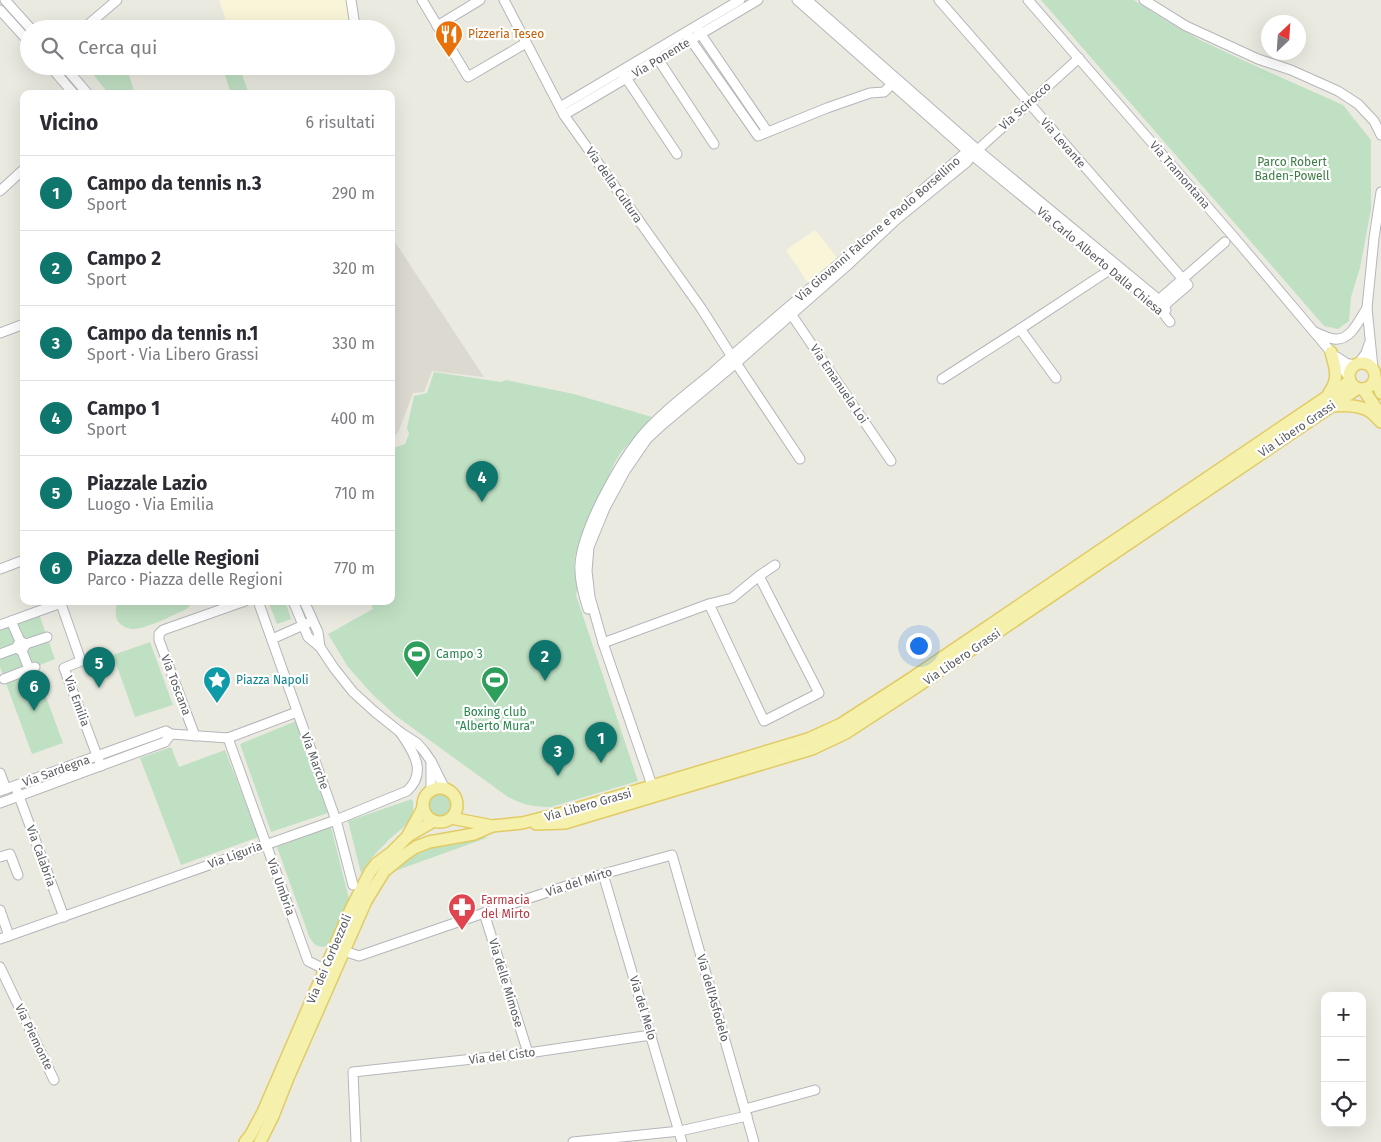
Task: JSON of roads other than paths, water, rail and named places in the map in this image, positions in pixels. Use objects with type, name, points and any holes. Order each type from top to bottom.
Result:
[{"type":"main road","points":[[1331,352],[1337,373],[1328,401],[1361,408],[1371,412],[1381,422]]},
{"type":"main road","points":[[1381,393],[1374,373],[1366,364],[1356,364],[1349,372],[1355,384],[1381,415]]},
{"type":"main road","points":[[1355,384],[1367,389],[1372,384],[1374,373]]},
{"type":"main road","name":"Via Libero Grassi","points":[[492,826],[522,823],[565,823],[808,739],[841,724],[1355,384]]},
{"type":"main road","points":[[440,787],[444,788],[449,789],[457,800],[454,813],[443,822],[434,821],[427,816],[423,808],[423,800],[431,790],[440,787]]},
{"type":"main road","name":"Via dei Corbezzoli","points":[[407,837],[423,808]]},
{"type":"main road","points":[[454,813],[471,823],[492,826]]},
{"type":"main road","name":"Via dei Corbezzoli","points":[[284,1077],[324,970],[370,872],[376,864],[407,837],[434,821]]},
{"type":"main road","points":[[386,870],[416,847],[428,842],[474,834],[492,826]]},
{"type":"main road","name":"Via dei Corbezzoli","points":[[284,1077],[366,901],[386,870],[392,852]]},
{"type":"main road","points":[[246,1142],[284,1077]]},
{"type":"main road","points":[[260,1142],[273,1116],[284,1077]]},
{"type":"street","points":[[5,0],[23,20]]},
{"type":"street","points":[[94,20],[117,0]]},
{"type":"street","points":[[351,0],[354,20]]},
{"type":"street","points":[[422,0],[468,77],[526,43]]},
{"type":"street","points":[[437,26],[480,0]]},
{"type":"street","name":"Via della Cultura","points":[[504,0],[562,111],[701,308],[800,458]]},
{"type":"street","name":"Via Ponente","points":[[698,31],[740,0]]},
{"type":"street","name":"Via Ponente","points":[[562,111],[688,36],[758,0]]},
{"type":"street","name":"Via Carlo Alberto Dalla Chiesa","points":[[796,0],[892,84],[1159,304],[1185,282]]},
{"type":"street","name":"Via Carlo Alberto Dalla Chiesa","points":[[808,0],[975,152]]},
{"type":"street","name":"Via Levante","points":[[939,0],[1185,282]]},
{"type":"street","name":"Via Tramontana","points":[[1028,0],[1314,332],[1355,384]]},
{"type":"street","points":[[1144,0],[1194,29],[1258,59],[1291,70],[1338,91],[1358,104],[1374,121],[1381,135]]},
{"type":"street","points":[[0,10],[20,32]]},
{"type":"street","points":[[698,31],[767,131]]},
{"type":"street","points":[[688,36],[758,136],[804,116],[870,93],[884,92],[892,84]]},
{"type":"street","points":[[656,56],[714,144]]},
{"type":"street","name":"Via Scirocco","points":[[975,152],[1079,58]]},
{"type":"street","points":[[624,74],[677,154]]},
{"type":"street","points":[[58,75],[71,90]]},
{"type":"street","points":[[72,75],[85,90]]},
{"type":"street","name":"Via Giovanni Falcone e Paolo Borsellino","points":[[651,792],[591,609],[587,571],[589,548],[620,474],[641,438],[660,419],[734,360],[952,164],[963,155],[975,152]]},
{"type":"street","points":[[0,191],[20,173]]},
{"type":"street","points":[[1374,373],[1369,341],[1367,308],[1381,192]]},
{"type":"street","points":[[1185,282],[1225,242]]},
{"type":"street","points":[[942,379],[1113,266]]},
{"type":"street","points":[[1314,332],[1333,339],[1341,339],[1352,332],[1367,308]]},
{"type":"street","name":"Via Emanuela Loi","points":[[789,311],[891,461]]},
{"type":"street","points":[[0,333],[20,326]]},
{"type":"street","points":[[1020,329],[1056,378]]},
{"type":"street","points":[[1356,364],[1366,353],[1369,341]]},
{"type":"street","name":"Via Tramontana","points":[[1331,352],[1346,362],[1356,364]]},
{"type":"street","points":[[0,569],[20,562]]},
{"type":"street","points":[[603,643],[708,604],[732,598],[775,565]]},
{"type":"street","points":[[708,604],[764,721],[819,694],[759,576]]},
{"type":"street","points":[[0,625],[52,605]]},
{"type":"street","name":"Via Emilia","points":[[61,605],[81,661],[64,668],[97,756]]},
{"type":"street","name":"Via Toscana","points":[[195,736],[159,640],[159,634],[163,630],[234,605]]},
{"type":"street","name":"Via Marche","points":[[259,605],[336,820],[353,886]]},
{"type":"street","points":[[295,605],[308,637],[320,648],[354,692],[400,732],[417,743],[431,761],[444,788]]},
{"type":"street","points":[[306,605],[318,632],[320,648]]},
{"type":"street","name":"Via Giovanni Falcone e Paolo Borsellino","points":[[591,609],[613,677]]},
{"type":"street","points":[[4,679],[32,668],[11,621]]},
{"type":"street","points":[[272,639],[313,621]]},
{"type":"street","points":[[0,654],[48,637]]},
{"type":"street","points":[[171,734],[228,738],[297,712]]},
{"type":"street","name":"Via Sardegna","points":[[0,803],[165,742],[171,734],[166,731],[7,789]]},
{"type":"street","name":"Via Liguria","points":[[0,939],[336,820],[407,791],[413,786],[417,775],[417,762],[400,732]]},
{"type":"street","name":"Via Umbria","points":[[228,738],[308,961],[324,970]]},
{"type":"street","name":"Via Sardegna","points":[[97,756],[100,766]]},
{"type":"street","points":[[431,761],[431,790]]},
{"type":"street","points":[[0,773],[7,789]]},
{"type":"street","name":"Via Sardegna","points":[[7,789],[19,796]]},
{"type":"street","name":"Via Calabria","points":[[19,796],[64,917]]},
{"type":"street","points":[[0,857],[10,854],[18,875]]},
{"type":"street","name":"Via del Mirto","points":[[344,951],[359,956],[602,874],[672,855]]},
{"type":"street","name":"Via dell'Asfodelo","points":[[672,855],[754,1142]]},
{"type":"street","name":"Via del Melo","points":[[602,874],[682,1142]]},
{"type":"street","points":[[0,910],[9,936]]},
{"type":"street","name":"Via delle Mimose","points":[[484,913],[528,1053]]},
{"type":"street","name":"Via Piemonte","points":[[0,967],[54,1080]]},
{"type":"street","name":"Via del Cisto","points":[[356,1142],[353,1072],[528,1053],[651,1034]]},
{"type":"street","points":[[573,1142],[680,1131],[746,1113],[815,1090]]},
{"type":"place","name":"Pizzeria Teseo","points":[[449,58]]},
{"type":"place","name":"Campo 1","points":[[482,502]]},
{"type":"place","name":"Campo 3","points":[[417,678]]},
{"type":"place","name":"Campo 2","points":[[545,681]]},
{"type":"place","name":"Piazzale Lazio","points":[[99,688]]},
{"type":"place","name":"Piazza Napoli","points":[[217,704]]},
{"type":"place","name":"Boxing club \"Alberto Mura\"","points":[[495,704]]},
{"type":"place","name":"Piazza delle Regioni","points":[[34,711]]},
{"type":"place","name":"Campo da tennis n.3","points":[[601,763]]},
{"type":"place","name":"Campo da tennis n.1","points":[[558,776]]},
{"type":"place","name":"Farmacia del Mirto","points":[[462,931]]},
{"type":"park label","name":"Parco Robert Baden-Powell","points":[[1292,169]]}]
